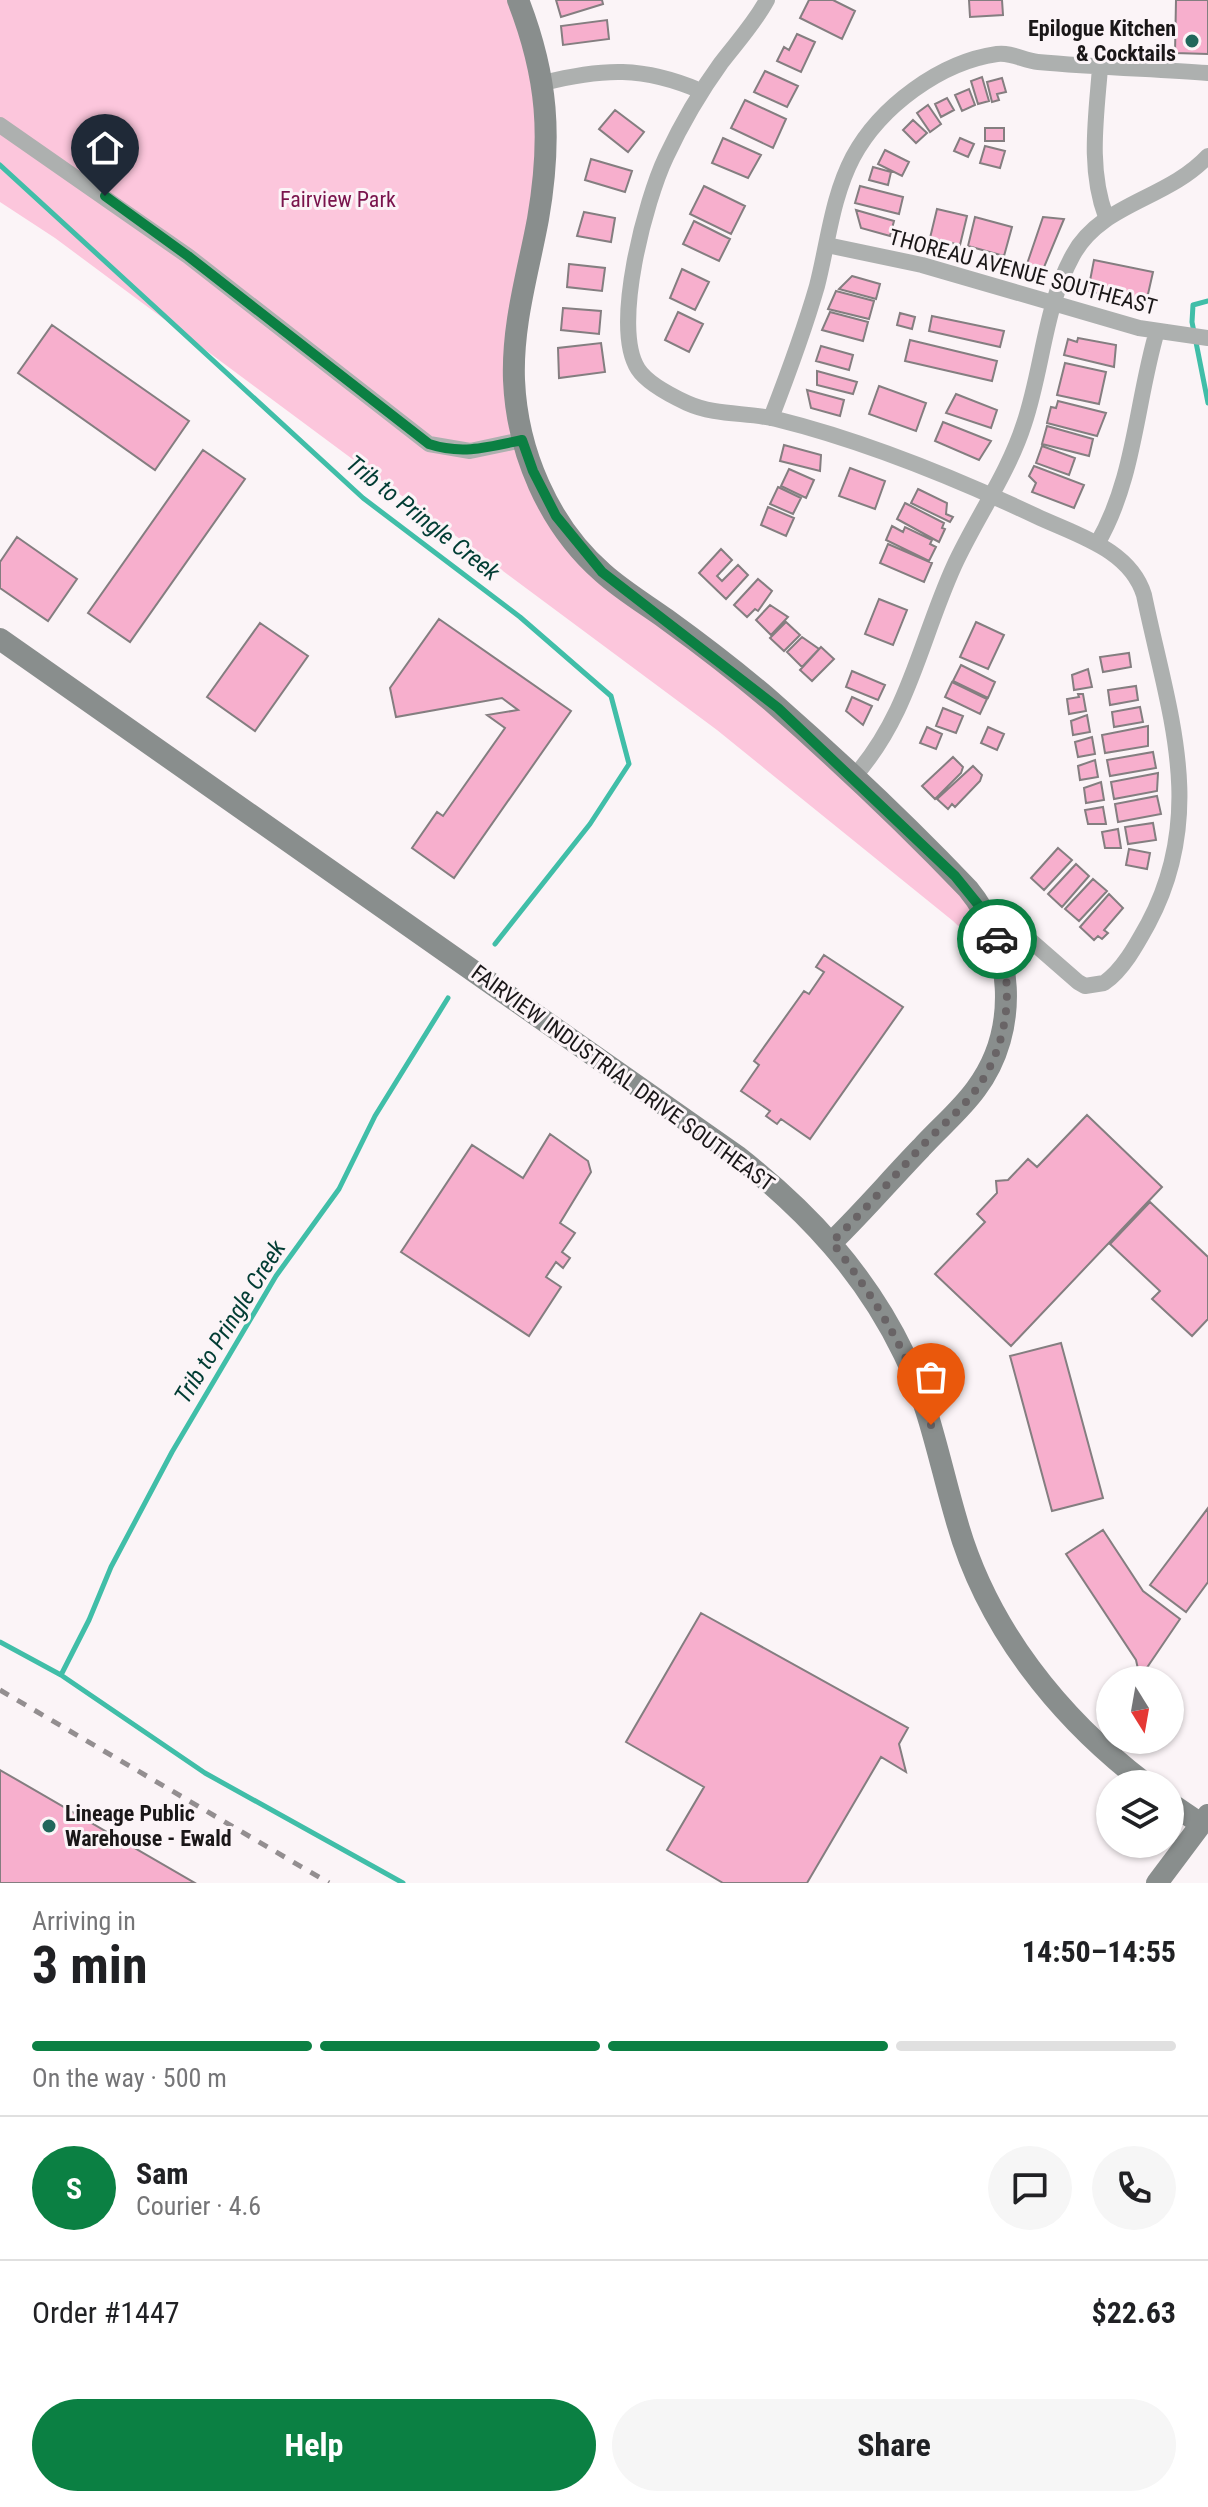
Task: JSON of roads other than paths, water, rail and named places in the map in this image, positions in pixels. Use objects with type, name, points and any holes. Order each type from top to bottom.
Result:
[{"type":"main road","points":[[518,0],[532,35],[543,83],[547,151],[538,219],[516,321],[514,378],[522,440],[533,471],[556,516],[602,572],[739,675],[853,778],[968,889],[985,913],[1000,946],[1006,1005],[1000,1042],[987,1073],[961,1108],[832,1242]]},
{"type":"main road","name":"FAIRVIEW INDUSTRIAL DRIVE SOUTHEAST","points":[[0,639],[737,1156],[794,1203],[832,1242],[887,1321],[917,1381],[957,1525],[1009,1638],[1070,1717],[1130,1770]]},
{"type":"main road","points":[[1157,1883],[1205,1820],[1184,1810]]},
{"type":"street","points":[[767,0],[755,23],[701,91],[666,158],[637,246],[630,344],[638,369],[686,403],[719,413],[771,418],[880,451],[991,495],[1097,544],[1126,564],[1140,582],[1182,794],[1178,841],[1153,914],[1111,978],[1085,986],[1038,943],[1024,940],[1000,946]]},
{"type":"street","points":[[771,418],[801,340],[837,201],[853,158],[869,134],[916,89],[941,73],[996,54],[1030,62],[1208,73]]},
{"type":"street","points":[[1100,68],[1095,183],[1106,217]]},
{"type":"street","points":[[543,83],[602,71],[639,71],[669,77],[701,91]]},
{"type":"street","points":[[0,125],[188,256],[429,444],[449,450],[470,451],[522,440]]},
{"type":"street","points":[[853,778],[879,746],[897,716],[938,604],[1024,424],[1053,304],[1073,254],[1106,217],[1178,184],[1208,156]]},
{"type":"street","name":"THOREAU AVENUE SOUTHEAST","points":[[827,245],[922,265],[1165,333],[1208,338]]},
{"type":"street","points":[[1097,544],[1108,526],[1127,472],[1142,387],[1165,333]]},
{"type":"waterway","name":"Trib to Pringle Creek","points":[[0,165],[363,498],[520,617],[611,696],[629,764],[590,824],[495,944]]},
{"type":"waterway","points":[[1208,301],[1193,305],[1192,322],[1208,403]]},
{"type":"waterway","name":"Trib to Pringle Creek","points":[[61,1675],[111,1567],[172,1452],[276,1276],[339,1189],[375,1116],[448,998]]},
{"type":"waterway","name":"Trib to Pringle Creek","points":[[0,1642],[61,1675],[205,1773],[403,1883]]},
{"type":"railway","points":[[0,1690],[329,1883]]},
{"type":"place","name":"Epilogue Kitchen & Cocktails","points":[[1192,41]]},
{"type":"place","name":"Lineage Public Warehouse - Ewald","points":[[49,1826]]},
{"type":"park label","name":"Fairview Park","points":[[338,199]]}]
